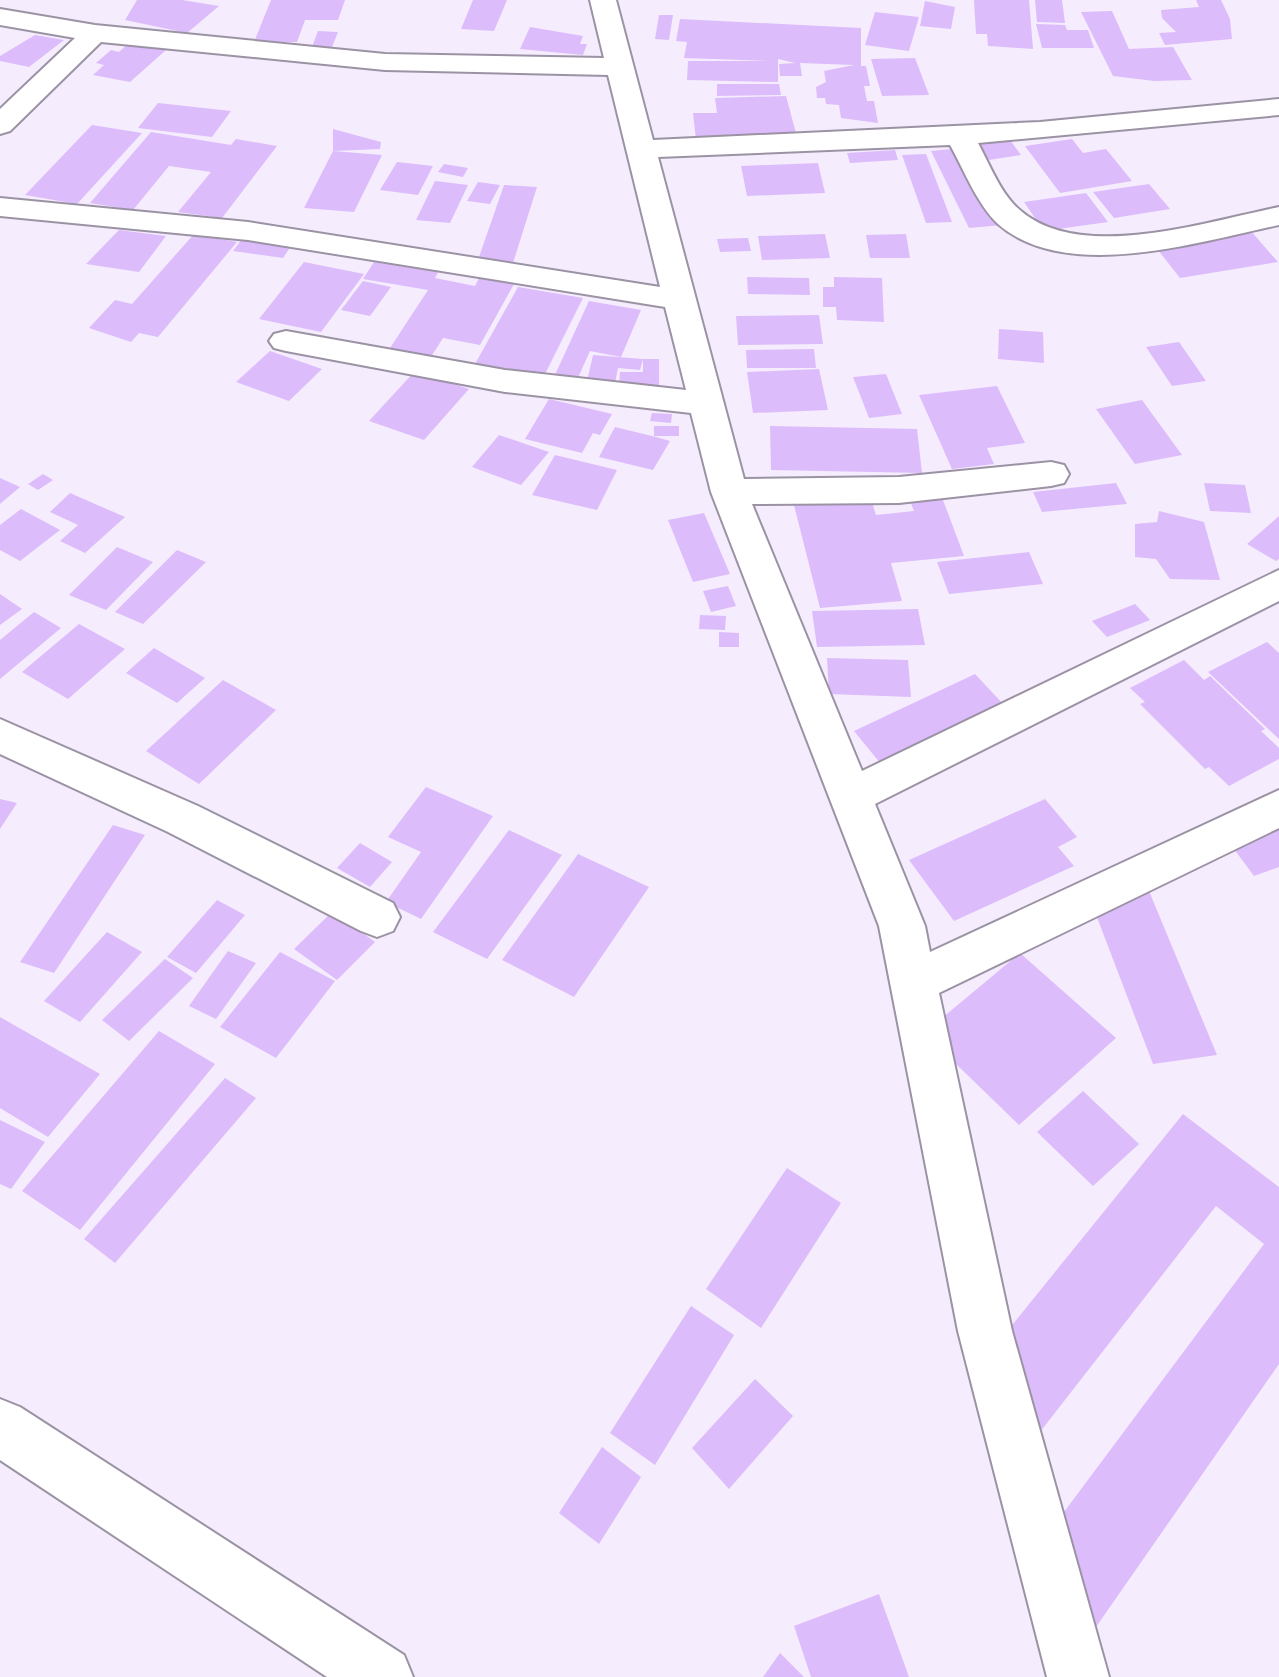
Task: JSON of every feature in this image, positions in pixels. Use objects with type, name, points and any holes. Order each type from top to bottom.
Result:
[{"type":"street","points":[[603,0],[729,492],[902,926],[985,1331],[1078,1677]]},
{"type":"street","points":[[0,17],[95,33],[385,62],[621,67]]},
{"type":"street","points":[[0,125],[95,33]]},
{"type":"street","points":[[641,149],[878,142],[1190,118],[1279,107]]},
{"type":"street","points":[[959,136],[1010,218],[1071,245],[1109,247],[1279,216]]},
{"type":"street","points":[[0,207],[248,231],[681,300]]},
{"type":"street","points":[[286,341],[505,381],[707,404]]},
{"type":"street","points":[[729,492],[899,490],[1051,474]]},
{"type":"street","points":[[851,796],[1279,584]]},
{"type":"street","points":[[0,735],[183,819],[377,917]]},
{"type":"street","points":[[912,983],[1279,808]]},
{"type":"street","points":[[0,1427],[382,1677]]},
{"type":"building","points":[[137,0],[182,0],[219,6],[187,33],[125,20]]},
{"type":"building","points":[[271,0],[345,0],[338,20],[305,20],[297,42],[254,42]]},
{"type":"building","points":[[473,0],[507,0],[494,31],[461,29]]},
{"type":"building","points":[[974,0],[1029,0],[1033,49],[988,46],[987,34],[976,34]]},
{"type":"building","points":[[1035,0],[1062,0],[1065,23],[1037,22]]},
{"type":"building","points":[[1196,0],[1221,0],[1230,19],[1232,39],[1165,45],[1159,33],[1176,32],[1162,18],[1161,10],[1199,7]]},
{"type":"building","points":[[925,1],[955,7],[951,29],[920,26]]},
{"type":"building","points":[[1112,11],[1129,49],[1173,47],[1192,80],[1154,81],[1113,76],[1081,12]]},
{"type":"building","points":[[875,12],[919,17],[909,51],[865,45]]},
{"type":"building","points":[[659,15],[673,15],[669,40],[655,39]]},
{"type":"building","points":[[680,19],[861,28],[861,66],[866,66],[870,86],[864,86],[867,101],[874,101],[878,123],[841,118],[839,105],[826,104],[825,98],[817,98],[816,87],[826,82],[824,71],[854,65],[800,63],[802,76],[780,76],[779,64],[795,63],[778,59],[778,82],[687,80],[688,61],[768,61],[684,58],[687,42],[676,41]]},
{"type":"building","points":[[1036,24],[1065,25],[1067,30],[1088,30],[1094,48],[1042,48]]},
{"type":"building","points":[[530,27],[583,36],[580,44],[587,44],[583,55],[520,49]]},
{"type":"building","points":[[318,31],[338,32],[332,47],[312,47]]},
{"type":"building","points":[[35,35],[64,40],[29,67],[0,61],[0,56]]},
{"type":"building","points":[[129,43],[166,50],[130,82],[93,75],[104,65],[96,63],[111,50],[119,52]]},
{"type":"building","points":[[915,58],[929,95],[882,96],[871,59]]},
{"type":"building","points":[[717,84],[779,84],[781,95],[717,96]]},
{"type":"building","points":[[786,96],[797,137],[696,140],[693,113],[717,113],[715,98]]},
{"type":"building","points":[[158,103],[231,111],[212,137],[138,128]]},
{"type":"building","points":[[92,125],[142,133],[77,204],[25,195]]},
{"type":"building","points":[[333,129],[381,142],[380,149],[333,151]]},
{"type":"building","points":[[151,132],[231,145],[236,139],[277,146],[222,218],[178,212],[211,172],[169,166],[133,210],[90,203]]},
{"type":"building","points":[[1072,139],[1083,153],[1106,149],[1132,181],[1060,193],[1025,146]]},
{"type":"building","points":[[1010,140],[1021,155],[989,160],[978,145]]},
{"type":"building","points":[[962,148],[1002,225],[969,228],[931,151]]},
{"type":"building","points":[[895,150],[898,160],[850,163],[847,153]]},
{"type":"building","points":[[333,151],[382,155],[354,212],[304,208]]},
{"type":"building","points":[[926,154],[952,222],[926,223],[902,155]]},
{"type":"building","points":[[397,162],[433,166],[418,195],[380,190]]},
{"type":"building","points":[[818,163],[825,193],[747,196],[741,166]]},
{"type":"building","points":[[444,164],[468,168],[463,177],[438,172]]},
{"type":"building","points":[[435,181],[468,185],[450,223],[416,220]]},
{"type":"building","points":[[478,182],[500,185],[490,204],[467,201]]},
{"type":"building","points":[[1149,184],[1170,209],[1114,218],[1093,192]]},
{"type":"building","points":[[504,185],[537,187],[513,263],[478,260]]},
{"type":"building","points":[[1086,193],[1108,222],[1044,231],[1024,202]]},
{"type":"building","points":[[119,230],[166,236],[139,272],[86,264]]},
{"type":"building","points":[[1250,230],[1278,262],[1180,278],[1154,245]]},
{"type":"building","points":[[194,234],[237,242],[158,337],[139,333],[131,342],[89,328],[115,300],[132,304]]},
{"type":"building","points":[[825,234],[830,258],[762,260],[758,236]]},
{"type":"building","points":[[906,234],[910,258],[870,258],[866,235]]},
{"type":"building","points":[[748,238],[751,251],[720,252],[717,239]]},
{"type":"building","points":[[242,239],[291,246],[283,258],[233,251]]},
{"type":"building","points":[[304,262],[364,274],[321,332],[259,319]]},
{"type":"building","points":[[374,262],[438,272],[435,278],[475,286],[479,278],[514,284],[480,345],[443,338],[429,360],[388,351],[428,290],[363,279]]},
{"type":"building","points":[[747,277],[809,278],[810,295],[748,294]]},
{"type":"building","points":[[834,277],[882,278],[884,322],[837,320],[836,307],[823,307],[823,287],[834,287]]},
{"type":"building","points":[[363,281],[391,287],[370,316],[341,310]]},
{"type":"building","points":[[518,287],[583,298],[544,376],[475,364]]},
{"type":"building","points":[[589,301],[641,310],[621,357],[590,351],[577,380],[554,377]]},
{"type":"building","points":[[819,315],[823,344],[738,345],[736,316]]},
{"type":"building","points":[[999,329],[1043,332],[1044,363],[998,359]]},
{"type":"building","points":[[1179,342],[1206,381],[1172,386],[1146,347]]},
{"type":"building","points":[[814,349],[816,368],[747,368],[746,350]]},
{"type":"building","points":[[270,351],[322,369],[289,401],[236,382]]},
{"type":"building","points":[[593,355],[643,359],[640,370],[618,368],[615,383],[587,381]]},
{"type":"building","points":[[643,359],[659,359],[659,386],[619,387],[620,372],[643,372]]},
{"type":"building","points":[[819,369],[828,410],[753,413],[747,372]]},
{"type":"building","points":[[415,371],[469,389],[424,440],[369,421]]},
{"type":"building","points":[[886,374],[902,414],[869,418],[853,377]]},
{"type":"building","points":[[997,386],[1025,443],[987,448],[994,464],[952,469],[919,395]]},
{"type":"building","points":[[549,399],[612,414],[600,435],[593,433],[582,453],[525,439]]},
{"type":"building","points":[[1142,400],[1182,455],[1135,464],[1096,409]]},
{"type":"building","points":[[652,413],[672,414],[671,423],[650,421]]},
{"type":"building","points":[[654,426],[679,426],[679,436],[654,436]]},
{"type":"building","points":[[770,426],[917,429],[922,473],[771,470]]},
{"type":"building","points":[[615,427],[670,441],[653,470],[599,457]]},
{"type":"building","points":[[499,435],[549,452],[521,485],[472,467]]},
{"type":"building","points":[[555,455],[617,470],[597,510],[532,495]]},
{"type":"building","points":[[43,474],[53,480],[38,490],[28,484]]},
{"type":"building","points":[[0,478],[20,487],[0,504]]},
{"type":"building","points":[[1116,483],[1127,504],[1042,512],[1033,492]]},
{"type":"building","points":[[1204,483],[1245,485],[1251,513],[1210,511]]},
{"type":"building","points":[[940,492],[964,556],[891,563],[902,601],[820,608],[794,505],[871,499],[876,515],[914,511],[908,496]]},
{"type":"building","points":[[70,493],[125,517],[85,553],[60,541],[78,525],[50,512]]},
{"type":"building","points":[[21,509],[60,530],[20,561],[0,550],[0,525]]},
{"type":"building","points":[[1159,511],[1204,522],[1220,580],[1170,579],[1156,559],[1135,557],[1135,524],[1157,522]]},
{"type":"building","points":[[704,513],[730,574],[693,582],[668,520]]},
{"type":"building","points":[[1279,516],[1279,559],[1276,561],[1247,544]]},
{"type":"building","points":[[117,547],[153,562],[106,610],[69,595]]},
{"type":"building","points":[[177,550],[206,562],[143,624],[115,612]]},
{"type":"building","points":[[1029,552],[1043,584],[949,594],[937,562]]},
{"type":"building","points":[[728,586],[736,606],[711,612],[703,591]]},
{"type":"building","points":[[0,594],[22,609],[0,625]]},
{"type":"building","points":[[1135,604],[1150,620],[1107,637],[1092,621]]},
{"type":"building","points":[[918,609],[925,645],[817,647],[812,611]]},
{"type":"building","points":[[34,612],[61,628],[0,679],[0,640]]},
{"type":"building","points":[[700,615],[726,616],[725,630],[699,629]]},
{"type":"building","points":[[79,624],[125,649],[68,699],[22,672]]},
{"type":"building","points":[[719,632],[739,633],[739,647],[719,647]]},
{"type":"building","points":[[1267,642],[1279,653],[1279,739],[1208,672]]},
{"type":"building","points":[[154,648],[205,678],[177,703],[126,673]]},
{"type":"building","points":[[827,658],[908,660],[911,697],[829,694]]},
{"type":"building","points":[[1184,660],[1204,680],[1210,676],[1265,729],[1261,731],[1279,748],[1279,759],[1229,786],[1209,767],[1205,769],[1140,704],[1145,702],[1130,688]]},
{"type":"building","points":[[975,674],[1004,705],[881,764],[854,731]]},
{"type":"building","points":[[223,680],[276,710],[199,784],[146,751]]},
{"type":"building","points":[[426,787],[493,816],[421,919],[386,902],[421,852],[388,837]]},
{"type":"building","points":[[0,799],[17,803],[0,829]]},
{"type":"building","points":[[1045,799],[1077,837],[1058,847],[1074,866],[954,921],[909,860]]},
{"type":"building","points":[[113,825],[145,835],[54,973],[20,962]]},
{"type":"building","points":[[1279,827],[1279,867],[1254,876],[1231,845]]},
{"type":"building","points":[[509,830],[562,855],[487,959],[433,932]]},
{"type":"building","points":[[360,843],[392,862],[370,887],[337,868]]},
{"type":"building","points":[[578,854],[649,887],[574,997],[502,960]]},
{"type":"building","points":[[1149,891],[1217,1055],[1153,1064],[1090,899]]},
{"type":"building","points":[[217,900],[245,915],[196,973],[167,957]]},
{"type":"building","points":[[333,911],[375,942],[337,980],[294,949]]},
{"type":"building","points":[[107,932],[142,952],[80,1022],[44,1001]]},
{"type":"building","points":[[228,951],[256,963],[216,1019],[189,1006]]},
{"type":"building","points":[[280,952],[335,981],[276,1058],[220,1027]]},
{"type":"building","points":[[1020,953],[1116,1038],[1019,1125],[924,1033]]},
{"type":"building","points":[[165,959],[193,978],[129,1041],[102,1020]]},
{"type":"building","points":[[0,1017],[100,1074],[48,1137],[0,1108]]},
{"type":"building","points":[[159,1031],[215,1064],[80,1230],[22,1191]]},
{"type":"building","points":[[225,1078],[256,1098],[115,1263],[84,1239]]},
{"type":"building","points":[[1083,1091],[1139,1144],[1093,1186],[1037,1132]]},
{"type":"building","points":[[1183,1114],[1279,1187],[1279,1364],[1096,1627],[1055,1524],[1264,1244],[1216,1206],[1040,1432],[1008,1330]]},
{"type":"building","points":[[0,1120],[45,1142],[11,1189],[0,1184]]},
{"type":"building","points":[[787,1168],[841,1203],[761,1328],[706,1289]]},
{"type":"building","points":[[691,1306],[734,1335],[655,1465],[610,1433]]},
{"type":"building","points":[[755,1379],[793,1416],[729,1489],[692,1448]]},
{"type":"building","points":[[602,1447],[641,1477],[599,1544],[559,1513]]},
{"type":"building","points":[[879,1594],[909,1677],[811,1677],[794,1626]]},
{"type":"building","points":[[780,1653],[804,1677],[763,1677]]}]
